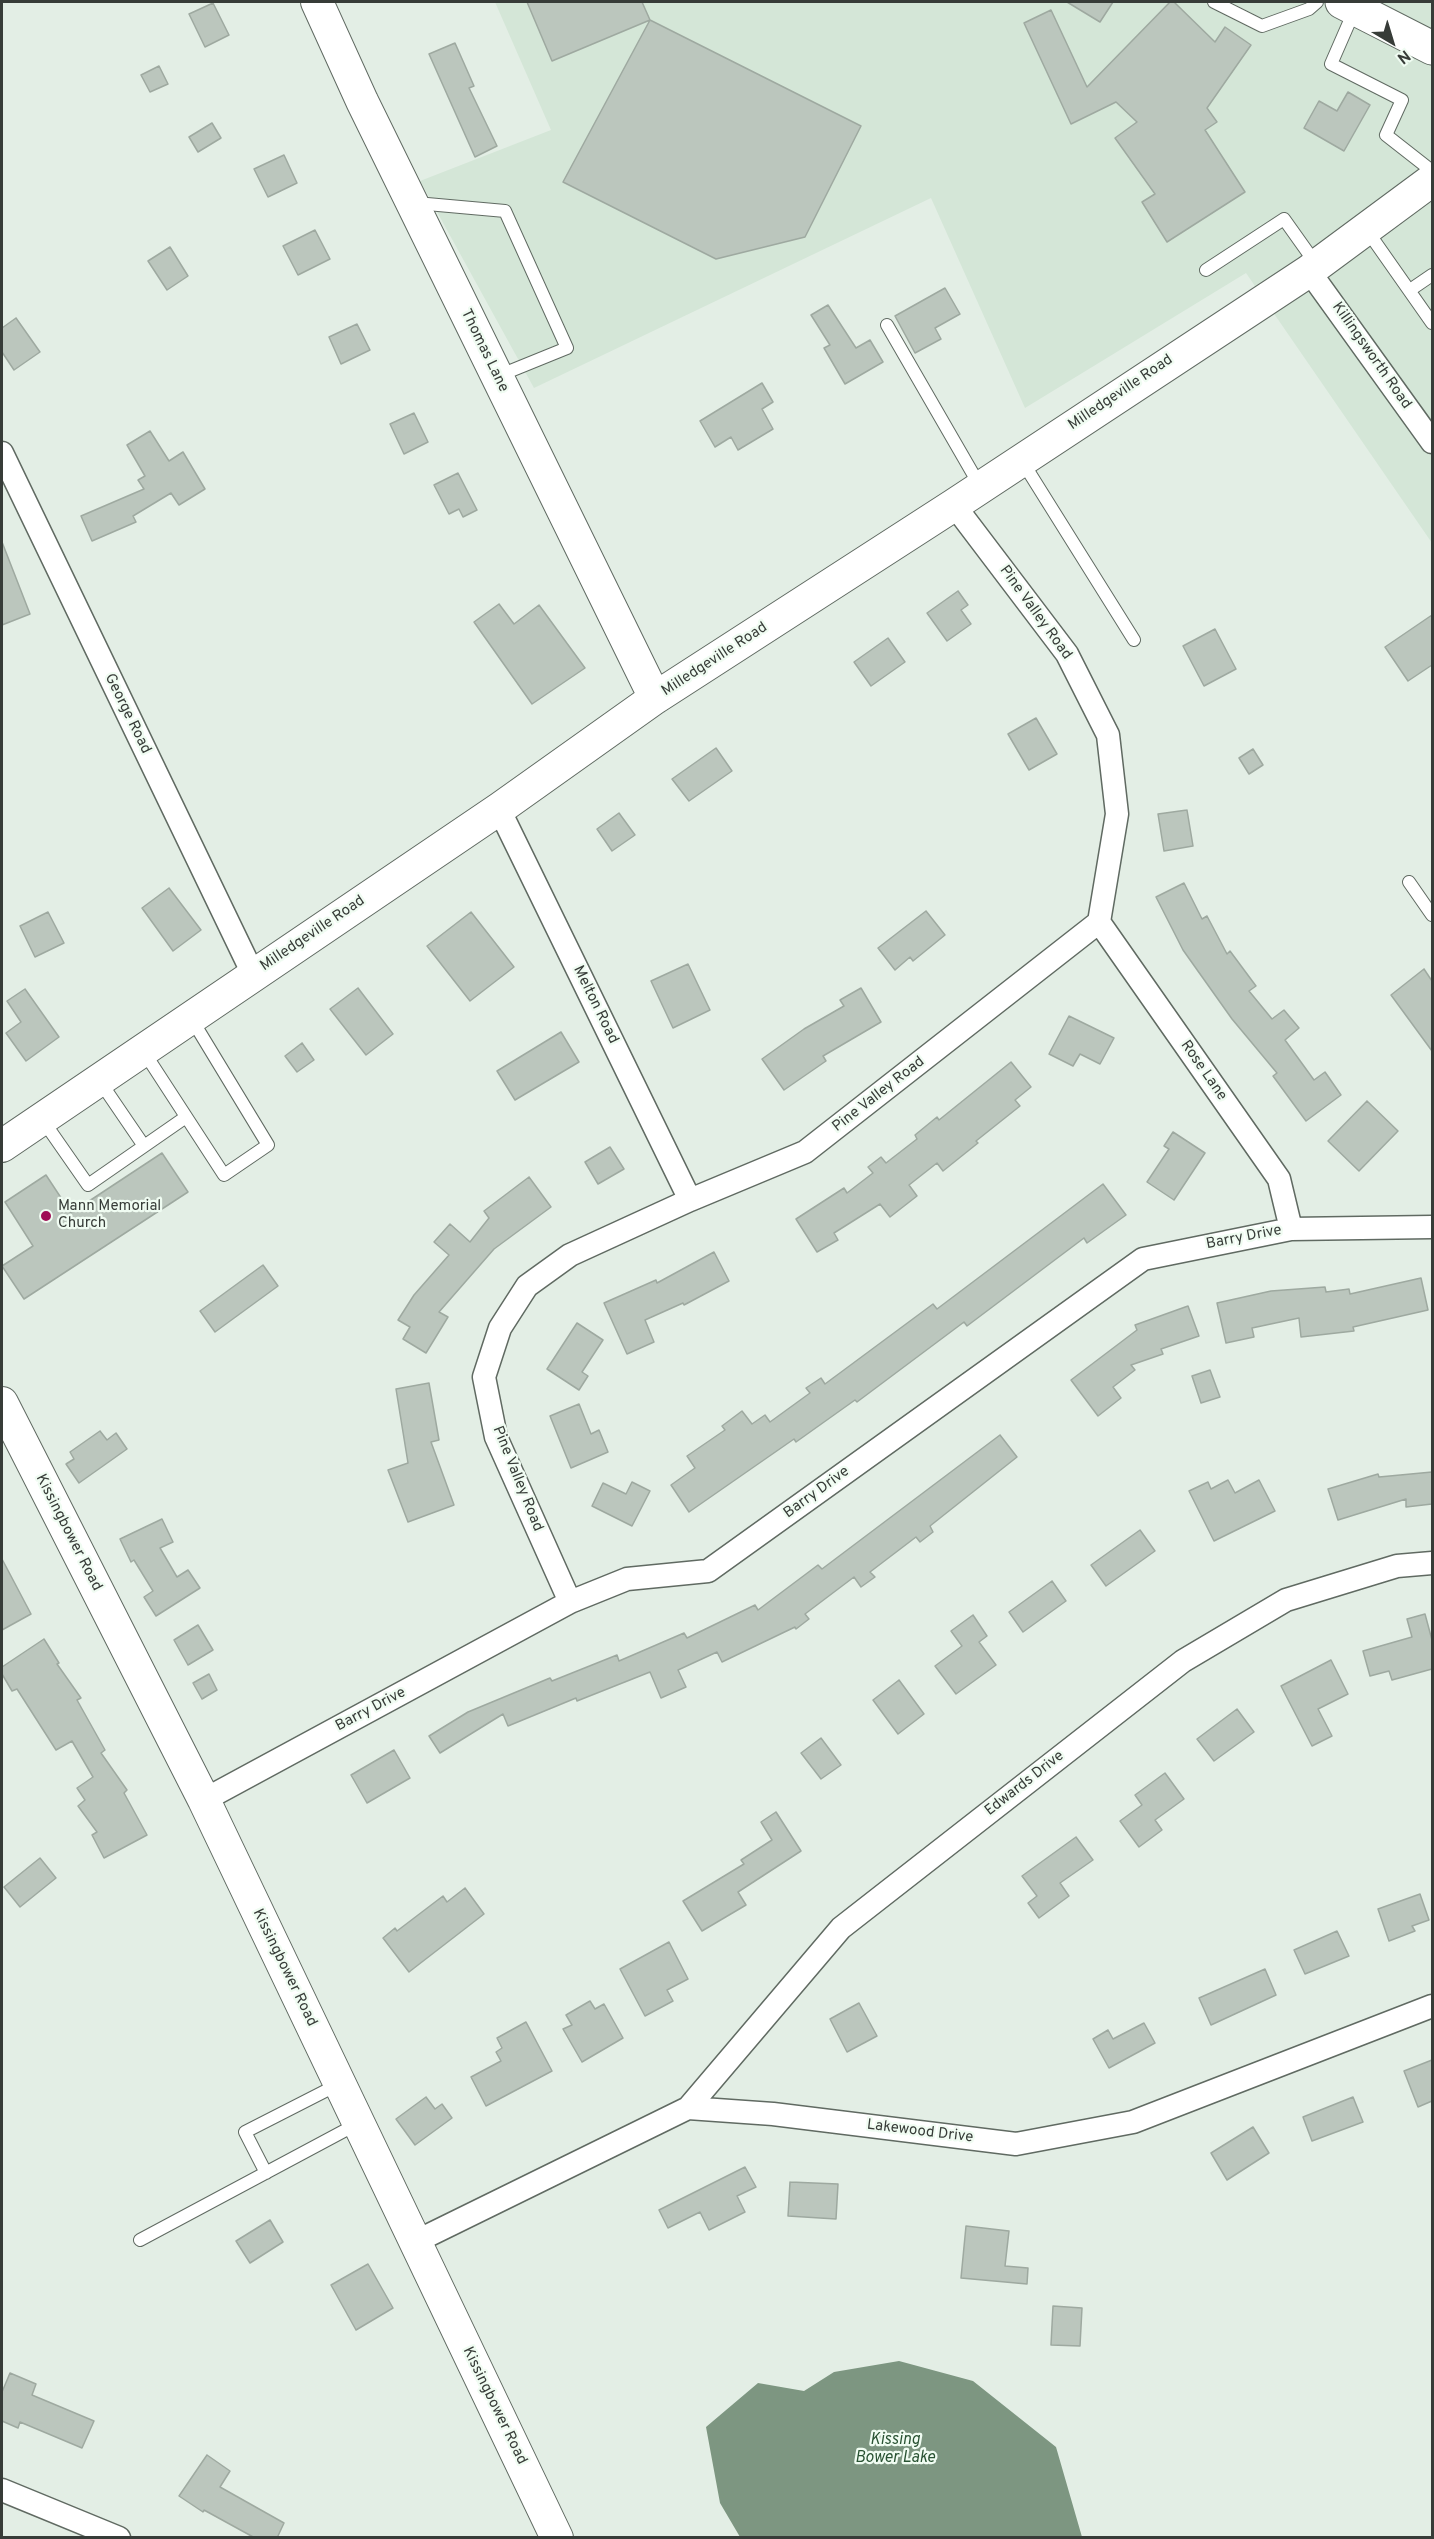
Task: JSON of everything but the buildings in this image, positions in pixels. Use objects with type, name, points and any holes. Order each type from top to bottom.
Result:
[{"type":"highway","points":[[1348,5],[1432,48]]},
{"type":"street","name":"Thomas Lane","points":[[317,2],[411,202],[655,698]]},
{"type":"street","name":"Milledgeville Road","points":[[2,1146],[499,809],[655,698],[954,505],[1313,268],[1432,180]]},
{"type":"street","name":"Killingsworth Road","points":[[1313,268],[1432,442]]},
{"type":"street","name":"George Road","points":[[2,453],[253,974]]},
{"type":"street","name":"Pine Valley Road","points":[[570,1602],[496,1437],[484,1377],[500,1328],[527,1286],[570,1255],[690,1200],[806,1152],[1099,922],[1117,814],[1108,735],[1067,654],[954,505]]},
{"type":"street","name":"Melton Road","points":[[499,809],[690,1200]]},
{"type":"street","name":"Rose Lane","points":[[1099,922],[1279,1179],[1291,1229]]},
{"type":"street","name":"Barry Drive","points":[[204,1800],[570,1602],[627,1579],[708,1571],[1143,1259],[1291,1229],[1432,1227]]},
{"type":"street","name":"Kissingbower Road","points":[[2,1403],[204,1800],[557,2538]]},
{"type":"street","name":"Edwards Drive","points":[[688,2109],[841,1928],[1183,1661],[1286,1600],[1397,1566],[1432,1563]]},
{"type":"street","name":"Lakewood Drive","points":[[415,2242],[688,2109],[773,2114],[1016,2144],[1133,2122],[1432,2006]]},
{"type":"street","points":[[2,2490],[96,2533],[119,2538]]},
{"type":"lane","points":[[1214,2],[1262,26],[1309,9],[1317,2]]},
{"type":"lane","points":[[1348,5],[1331,64],[1402,100],[1386,135],[1432,171]]},
{"type":"lane","points":[[411,202],[505,210],[567,348],[497,377]]},
{"type":"lane","points":[[1206,270],[1284,219],[1313,268]]},
{"type":"lane","points":[[1366,229],[1432,322]]},
{"type":"lane","points":[[1410,290],[1432,275]]},
{"type":"lane","points":[[887,325],[981,487]]},
{"type":"lane","points":[[1022,460],[1134,640]]},
{"type":"lane","points":[[1409,882],[1432,915]]},
{"type":"lane","points":[[142,1050],[224,1175],[268,1145],[191,1017]]},
{"type":"lane","points":[[99,1080],[144,1146]]},
{"type":"lane","points":[[42,1119],[88,1185],[186,1117]]},
{"type":"lane","points":[[266,2173],[244,2132],[339,2084]]},
{"type":"lane","points":[[140,2240],[358,2123]]},
{"type":"shaded area","points":[[495,2],[1432,2],[1432,543],[1246,273],[1025,408],[931,198],[534,388],[420,181],[551,130]]},
{"type":"water","name":"Kissing Bower Lake","points":[[899,2361],[973,2381],[1056,2447],[1082,2537],[740,2537],[720,2503],[706,2427],[758,2383],[804,2391],[834,2372]]},
{"type":"place","name":"Mann Memorial Church","points":[[46,1216]]}]
